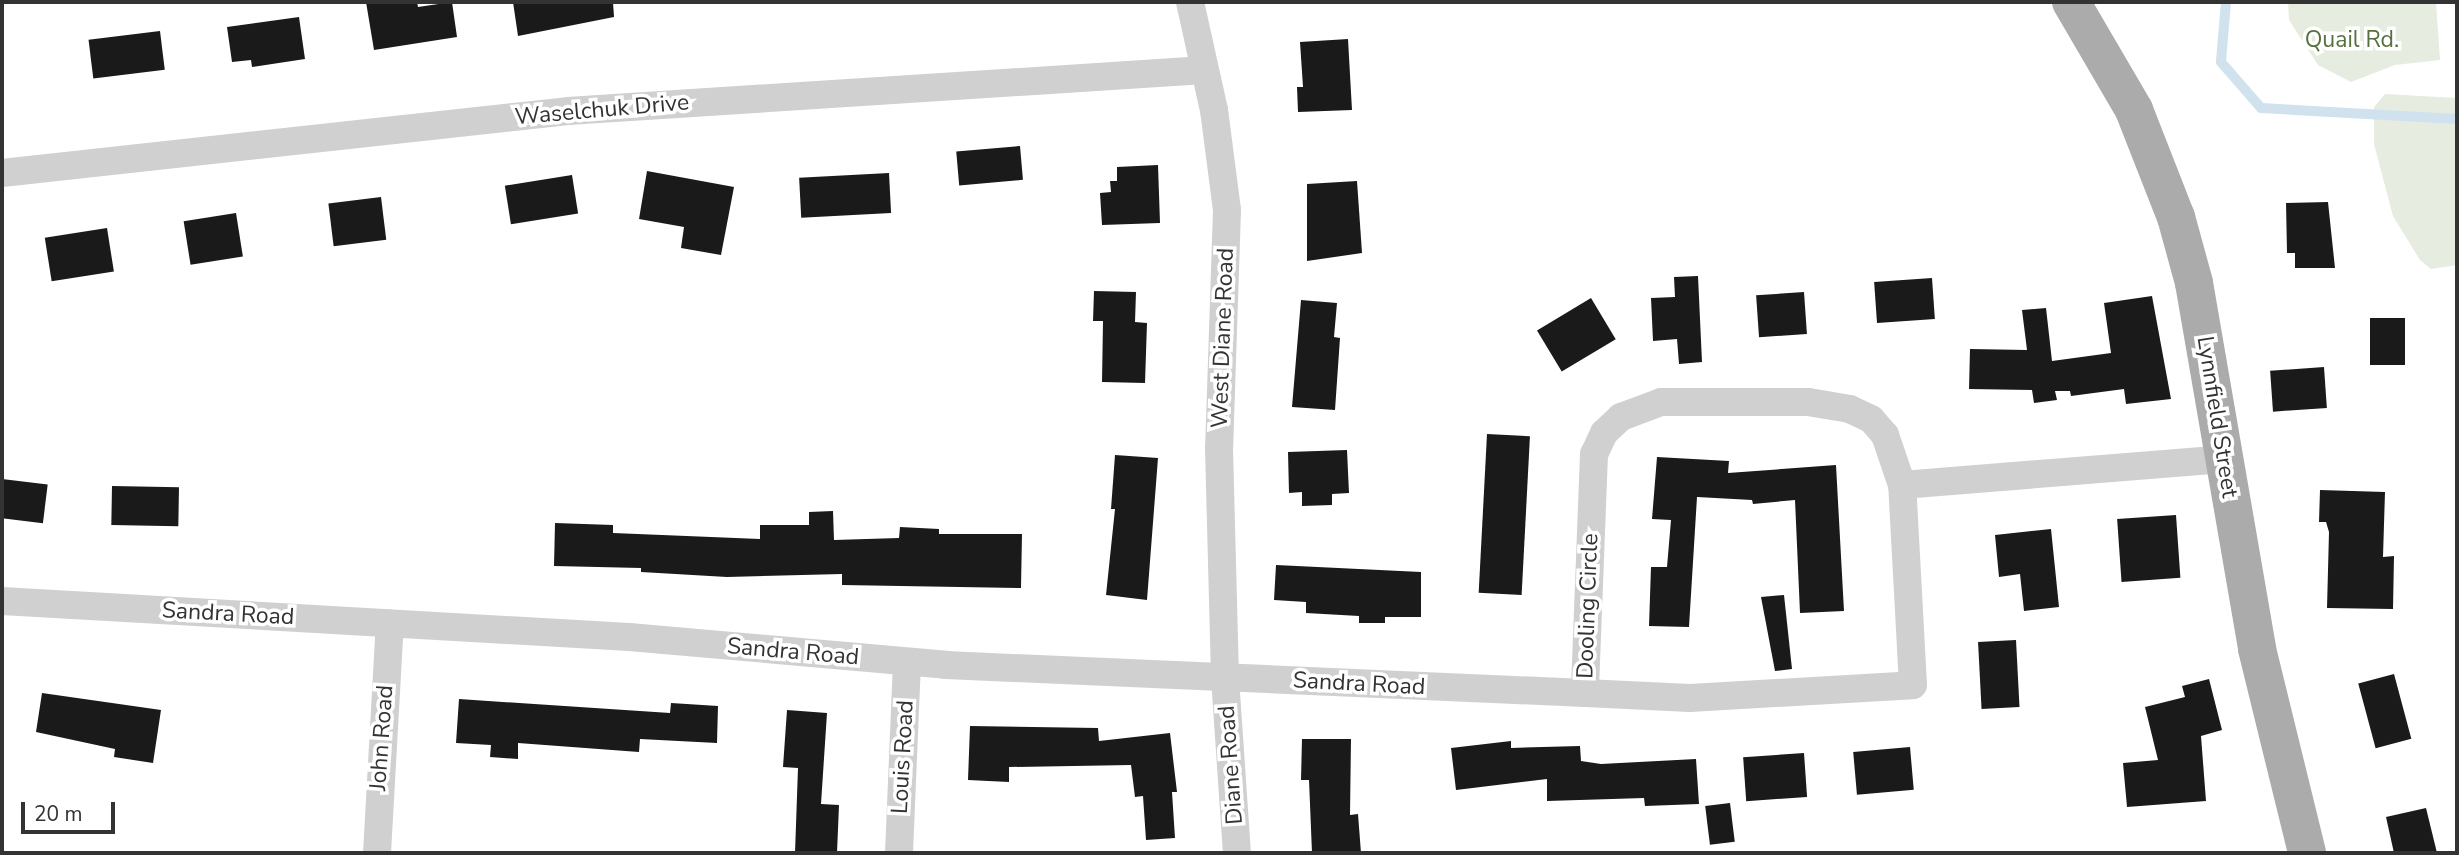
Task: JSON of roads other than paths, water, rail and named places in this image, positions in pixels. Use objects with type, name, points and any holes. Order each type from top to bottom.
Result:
[{"type":"main road","name":"Lynnfield Street","points":[[2071,2],[2134,110],[2176,218],[2194,283],[2264,683],[2307,853]]},
{"type":"street","name":"West Diane Road","points":[[1190,2],[1205,70],[1227,210],[1219,448],[1225,678]]},
{"type":"street","name":"Waselchuk Drive","points":[[2,173],[568,111],[1205,70]]},
{"type":"street","name":"Dooling Circle","points":[[1808,401],[1850,409],[1871,419],[1885,435],[1902,485],[1913,685],[1690,698],[1585,693],[1594,454],[1604,433],[1621,417],[1661,402],[1808,401]]},
{"type":"street","points":[[1902,485],[2224,459]]},
{"type":"street","name":"Sandra Road","points":[[2,601],[629,637],[907,662],[1585,693]]},
{"type":"street","name":"John Road","points":[[377,853],[390,623]]},
{"type":"street","name":"Louis Road","points":[[899,853],[907,662]]},
{"type":"street","name":"Diane Road","points":[[1225,678],[1237,853]]},
{"type":"waterway","points":[[2226,2],[2221,62],[2261,108],[2457,119]]},
{"type":"park label","name":"Quail Rd.","points":[[2352,40]]}]
